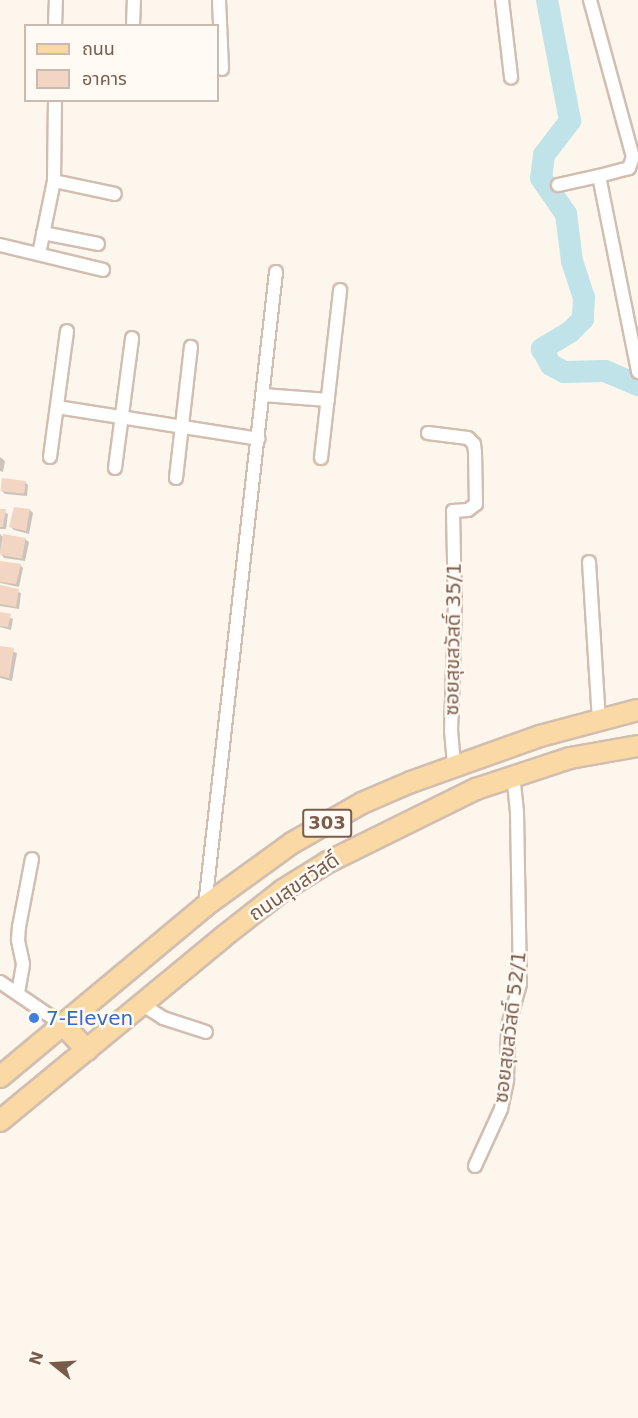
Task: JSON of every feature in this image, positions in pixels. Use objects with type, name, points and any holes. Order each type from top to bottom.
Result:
[{"type":"main road","name":"ถนนสุขสวัสดิ์","points":[[0,1077],[205,906],[292,843],[362,803],[454,767],[540,736],[638,710]]},
{"type":"main road","name":"ถนนสุขสวัสดิ์","points":[[0,1120],[257,910],[328,862],[436,808],[513,776],[570,758],[638,746]]},
{"type":"main road","points":[[63,1024],[87,1050]]},
{"type":"street","points":[[55,24],[56,0]]},
{"type":"street","points":[[133,24],[134,0]]},
{"type":"street","points":[[219,0],[222,69]]},
{"type":"street","points":[[502,0],[511,77]]},
{"type":"street","points":[[558,185],[629,168],[633,157],[590,0]]},
{"type":"street","points":[[39,254],[54,181],[55,102]]},
{"type":"street","points":[[599,176],[638,372]]},
{"type":"street","points":[[54,181],[115,194]]},
{"type":"street","points":[[43,233],[98,244]]},
{"type":"street","points":[[0,245],[103,270]]},
{"type":"street","points":[[205,906],[276,272]]},
{"type":"street","points":[[321,458],[340,290]]},
{"type":"street","points":[[50,457],[67,331]]},
{"type":"street","points":[[115,468],[132,338]]},
{"type":"street","points":[[176,478],[191,347]]},
{"type":"street","points":[[263,395],[328,400]]},
{"type":"street","points":[[57,407],[258,439]]},
{"type":"street","name":"ซอยสุขสวัสดิ์ 35/1","points":[[428,433],[468,438],[474,444],[476,504],[468,510],[453,511],[455,604],[451,730],[454,767]]},
{"type":"street","points":[[589,562],[598,719]]},
{"type":"street","name":"ซอยสุขสวัสดิ์ 52/1","points":[[476,1166],[501,1109],[507,1080],[508,1026],[520,984],[518,813],[513,776]]},
{"type":"street","points":[[18,993],[23,964],[18,940],[19,927],[32,859]]},
{"type":"street","points":[[0,982],[63,1024]]},
{"type":"street","points":[[143,1005],[163,1018],[206,1032]]},
{"type":"building","points":[[2,478],[26,481],[24,494],[0,491]]},
{"type":"building","points":[[14,507],[30,509],[26,531],[9,527]]},
{"type":"building","points":[[0,509],[6,509],[3,527],[0,527]]},
{"type":"building","points":[[3,534],[26,538],[22,559],[0,555]]},
{"type":"building","points":[[0,561],[21,564],[16,584],[0,582]]},
{"type":"building","points":[[0,585],[19,589],[16,607],[0,604]]},
{"type":"building","points":[[0,612],[11,614],[8,627],[0,626]]},
{"type":"building","points":[[0,646],[14,648],[9,678],[0,676]]},
{"type":"waterway","points":[[547,0],[570,121],[544,155],[541,178],[566,214],[572,261],[584,297],[583,319],[570,332],[542,349],[551,365],[564,372],[605,371],[638,385]]},
{"type":"place","name":"7-Eleven","points":[[34,1018]]}]
